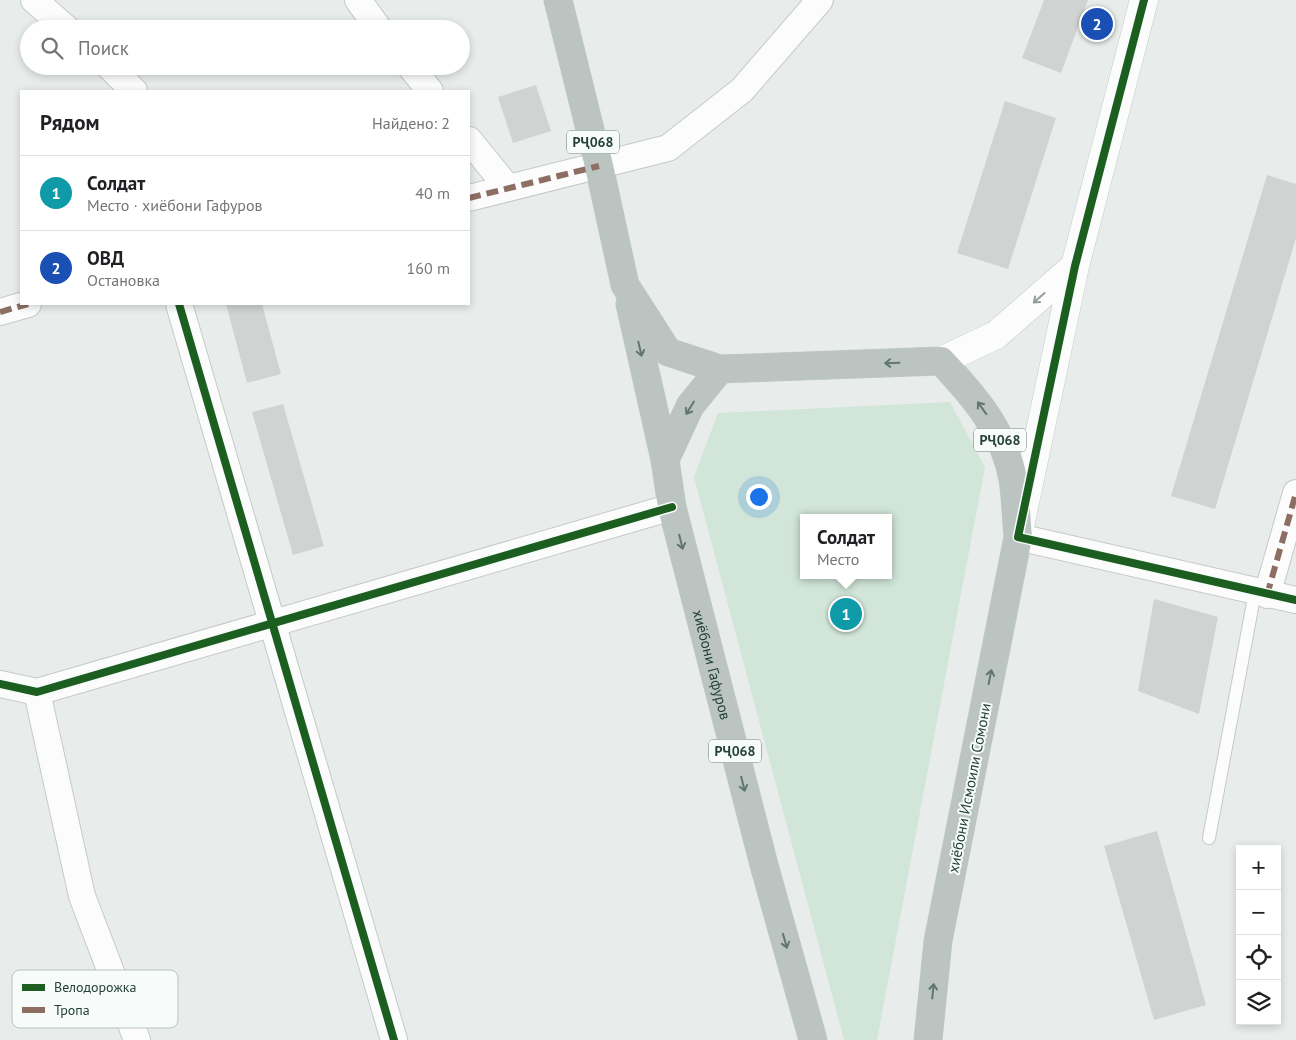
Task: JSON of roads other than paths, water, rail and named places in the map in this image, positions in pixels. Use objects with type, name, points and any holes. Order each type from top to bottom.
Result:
[{"type":"highway","name":"РҶ068","points":[[558,0],[599,166],[625,285],[668,352],[720,369],[941,361],[979,403],[994,425],[1005,450],[1013,479],[1018,537]]},
{"type":"highway","name":"хиёбони Гафуров","points":[[625,285],[665,460],[672,507],[764,865],[813,1040]]},
{"type":"highway","points":[[665,460],[690,406],[720,369]]},
{"type":"highway","name":"хиёбони Исмоили Сомони","points":[[928,1040],[938,941],[1018,537]]},
{"type":"street","points":[[34,0],[57,20]]},
{"type":"street","points":[[358,0],[372,20]]},
{"type":"street","points":[[470,198],[668,148],[742,90],[820,0]]},
{"type":"street","points":[[1144,0],[1075,266],[1018,537],[1261,594],[1296,600]]},
{"type":"street","points":[[118,75],[133,90]]},
{"type":"street","points":[[417,75],[429,90]]},
{"type":"street","points":[[470,141],[508,188]]},
{"type":"street","points":[[941,361],[996,335],[1075,266]]},
{"type":"street","points":[[0,312],[24,305]]},
{"type":"street","points":[[179,305],[394,1040]]},
{"type":"street","points":[[1261,594],[1296,493]]},
{"type":"street","points":[[0,684],[37,692],[672,507]]},
{"type":"street","points":[[37,692],[82,896],[110,970]]},
{"type":"street","points":[[132,1028],[137,1040]]},
{"type":"lane","points":[[1209,838],[1261,594]]},
{"type":"place","name":"ОВД","points":[[1097,24]]},
{"type":"place","name":"Солдат","points":[[846,614]]}]
